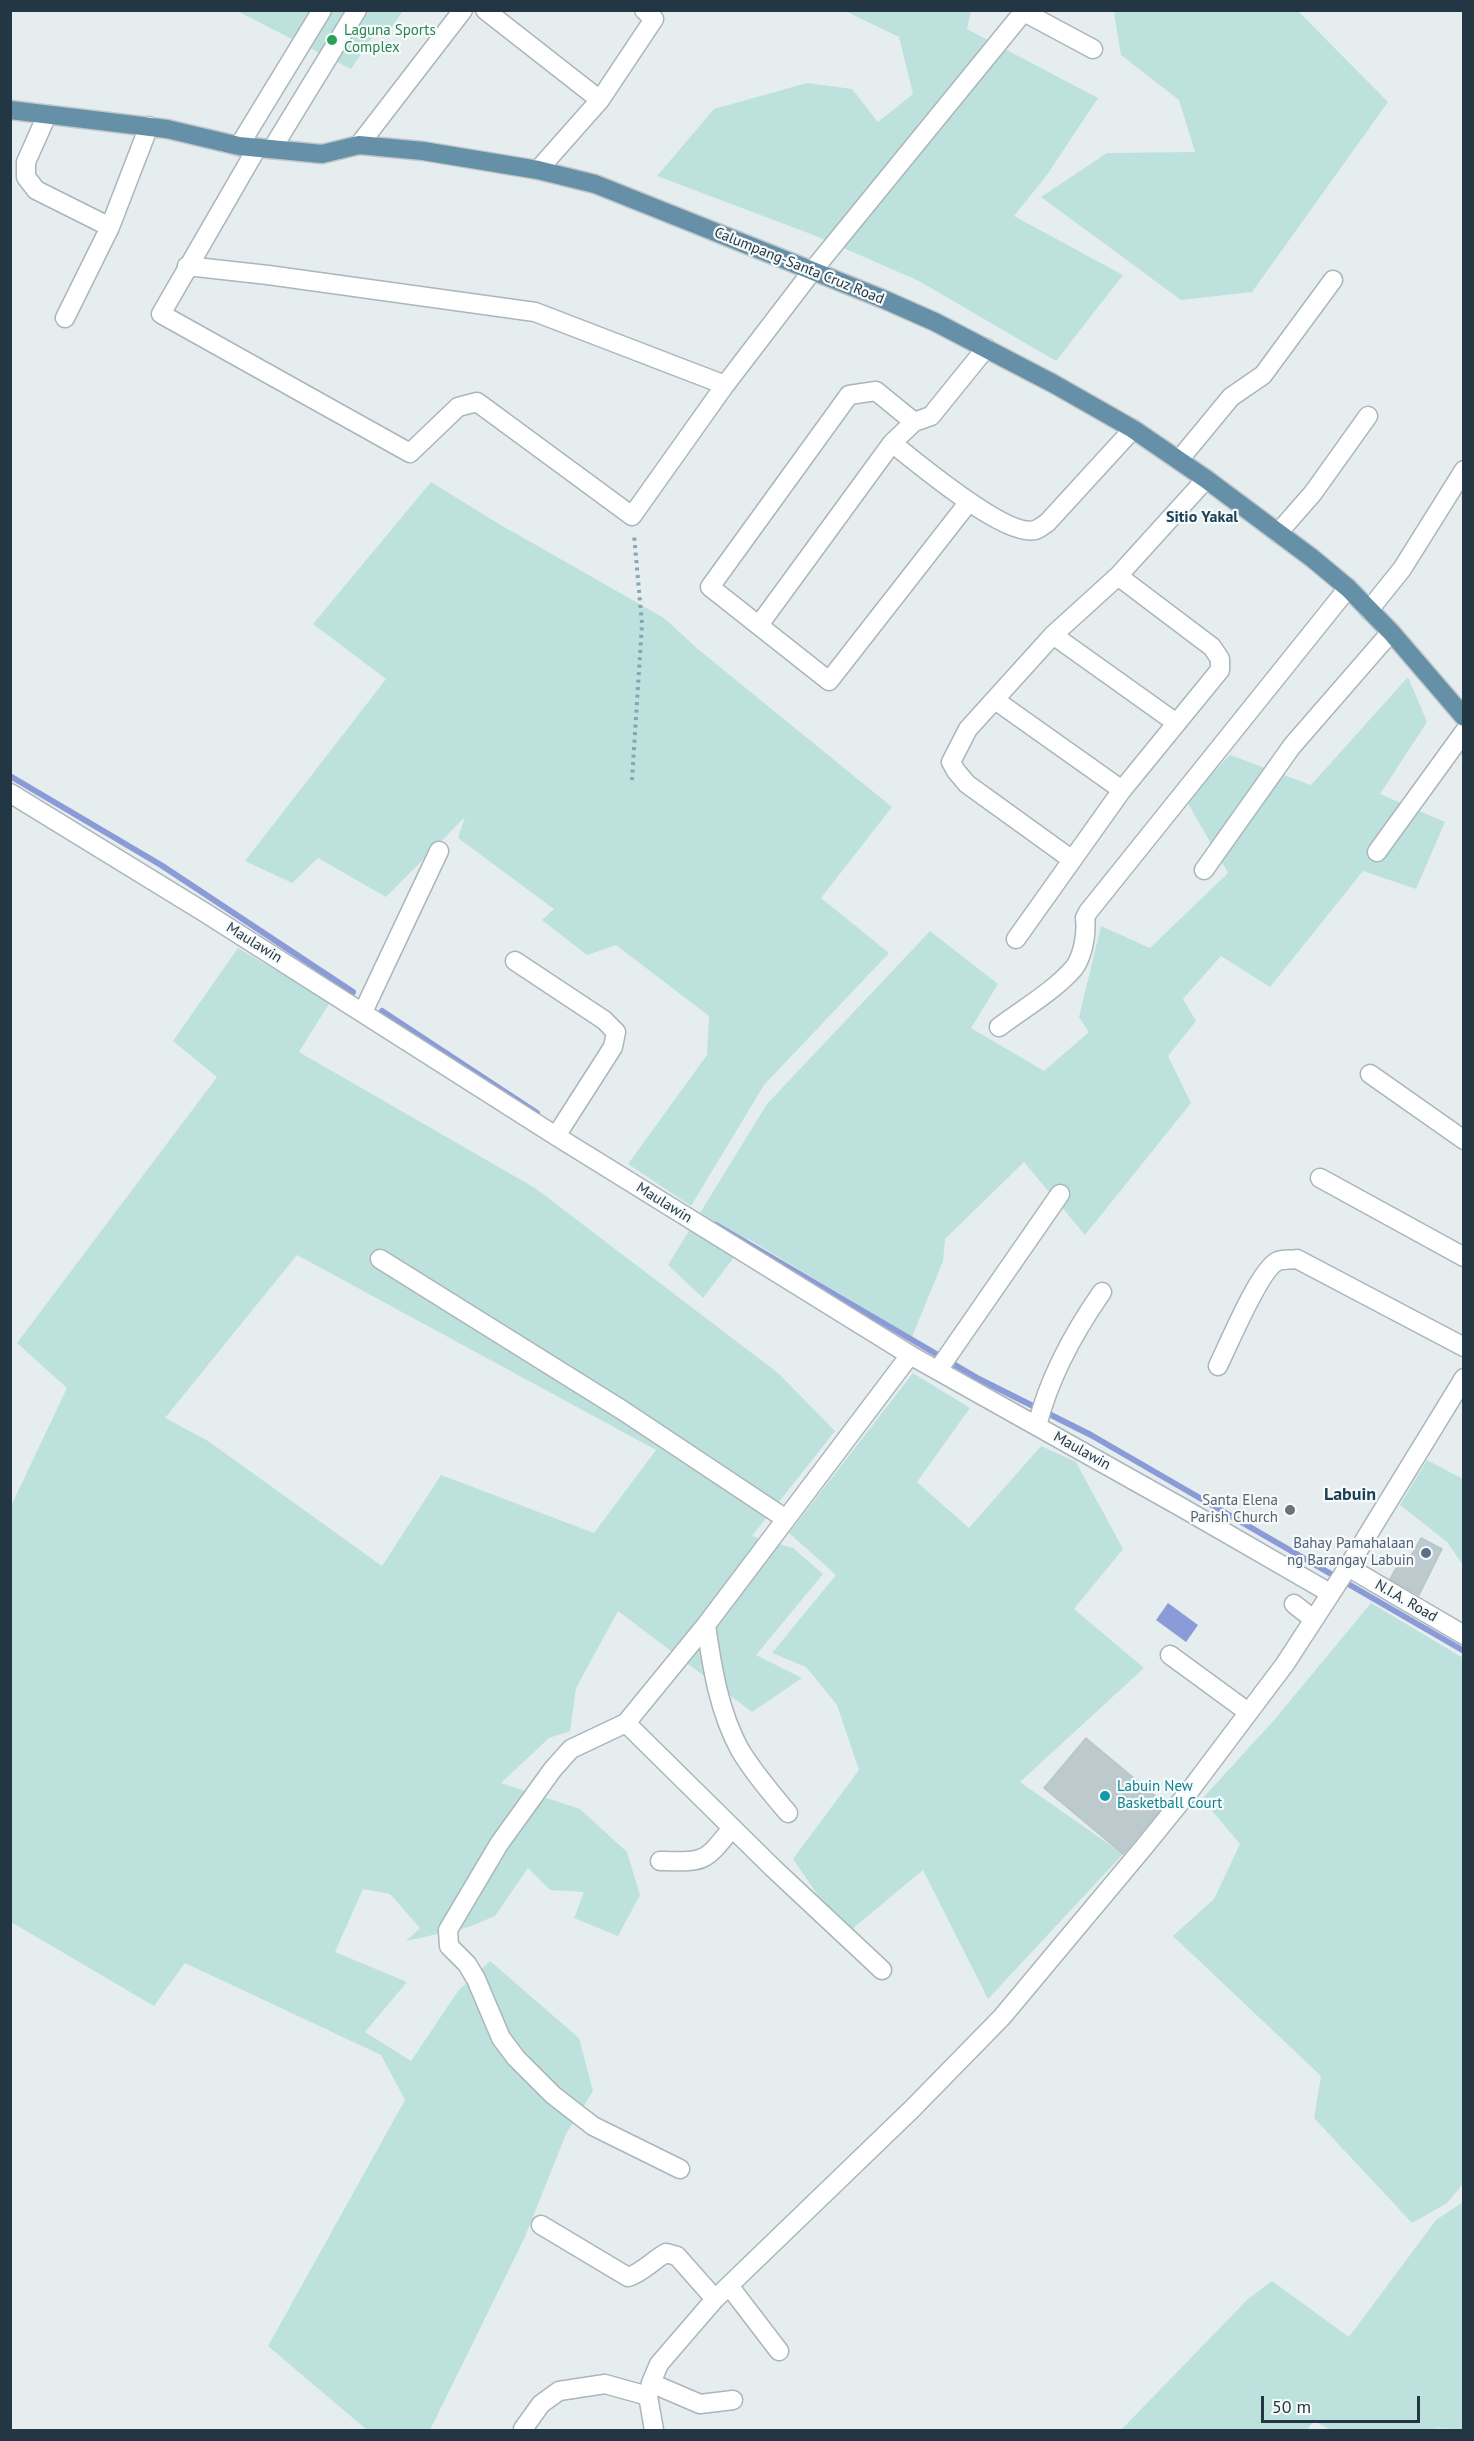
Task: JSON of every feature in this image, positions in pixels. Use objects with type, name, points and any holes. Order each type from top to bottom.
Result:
[{"type":"main road","name":"Calumpang-Santa Cruz Road","points":[[10,110],[149,126],[256,148],[322,154],[359,145],[423,151],[538,170],[595,184],[813,270],[935,322],[986,348],[1133,429],[1179,460],[1348,588],[1391,632],[1464,717]]},
{"type":"street","points":[[322,10],[256,148],[161,314],[410,453],[458,407],[477,402],[632,516],[725,386],[813,270],[1024,11],[1093,49]]},
{"type":"street","points":[[359,145],[464,10]]},
{"type":"street","points":[[484,10],[600,100]]},
{"type":"street","points":[[538,170],[600,100],[654,19],[644,10]]},
{"type":"street","points":[[256,148],[355,11]]},
{"type":"street","points":[[46,115],[26,162],[26,177],[36,190],[110,227]]},
{"type":"street","points":[[65,318],[110,227],[149,126]]},
{"type":"street","points":[[187,266],[535,312],[725,386]]},
{"type":"street","points":[[1179,460],[1231,397],[1263,375],[1333,280]]},
{"type":"street","points":[[759,625],[892,443],[914,422],[931,416],[986,348]]},
{"type":"street","points":[[914,422],[876,391],[849,395],[710,587],[830,681],[968,503]]},
{"type":"street","points":[[1278,533],[1313,493],[1368,416]]},
{"type":"street","points":[[892,443],[968,503],[1018,528],[1034,530],[1047,523],[1133,429]]},
{"type":"street","points":[[1369,610],[1402,569],[1464,470]]},
{"type":"street","points":[[1071,859],[967,784],[951,762],[968,729],[1053,635],[1118,576],[1206,479]]},
{"type":"street","points":[[1016,939],[1122,790],[1175,722],[1220,670],[1220,659],[1212,647],[1118,576]]},
{"type":"street","points":[[999,1027],[1075,967],[1082,950],[1086,927],[1084,918],[1088,912],[1348,588]]},
{"type":"street","points":[[1204,870],[1292,747],[1391,632]]},
{"type":"street","points":[[1053,635],[1175,722]]},
{"type":"street","points":[[996,700],[1122,790]]},
{"type":"street","points":[[1377,852],[1464,732]]},
{"type":"street","name":"Maulawin","points":[[10,793],[910,1355],[1330,1593]]},
{"type":"street","points":[[363,1012],[439,851]]},
{"type":"street","points":[[515,961],[604,1020],[616,1032],[613,1047],[556,1136]]},
{"type":"street","points":[[1370,1074],[1464,1140]]},
{"type":"street","points":[[1320,1178],[1464,1257]]},
{"type":"street","points":[[938,1370],[1060,1194]]},
{"type":"street","points":[[380,1259],[622,1410],[786,1519]]},
{"type":"street","points":[[1218,1366],[1267,1270],[1278,1261],[1297,1259],[1464,1347]]},
{"type":"street","points":[[1037,1426],[1044,1399],[1056,1373],[1085,1316],[1102,1292]]},
{"type":"street","points":[[680,2169],[593,2126],[553,2095],[516,2058],[501,2038],[476,1979],[467,1964],[449,1946],[448,1930],[499,1844],[553,1769],[571,1749],[626,1723],[706,1625],[910,1355]]},
{"type":"street","points":[[654,2430],[649,2389],[659,2364],[715,2299],[912,2109],[1002,2017],[1178,1806],[1285,1664],[1348,1567],[1464,1378]]},
{"type":"street","name":"N.I.A. Road","points":[[1348,1567],[1464,1635]]},
{"type":"street","points":[[1294,1604],[1313,1619]]},
{"type":"street","points":[[706,1625],[723,1710],[739,1748],[757,1777],[788,1813]]},
{"type":"street","points":[[1170,1654],[1248,1712]]},
{"type":"street","points":[[626,1723],[732,1828],[882,1970]]},
{"type":"street","points":[[660,1862],[693,1862],[711,1855],[732,1828]]},
{"type":"street","points":[[541,2225],[628,2277],[636,2275],[666,2253],[677,2256],[715,2299]]},
{"type":"street","points":[[730,2287],[779,2351]]},
{"type":"street","points":[[523,2429],[541,2404],[559,2391],[605,2384],[649,2389],[700,2404],[733,2400]]},
{"type":"path","points":[[632,516],[642,624],[632,780]]},
{"type":"green space","name":"Laguna Sports Complex","points":[[237,11],[403,11],[384,38],[375,33],[351,69]]},
{"type":"green space","points":[[845,11],[971,11],[967,29],[1098,98],[1047,175],[1014,216],[1123,275],[1056,361],[919,281],[816,236],[657,176],[714,109],[807,83],[852,89],[878,122],[913,94],[899,37]]},
{"type":"green space","points":[[1121,11],[1298,11],[1388,102],[1252,292],[1181,300],[1041,197],[1107,153],[1195,152],[1179,100],[1121,55],[1114,13]]},
{"type":"green space","points":[[431,482],[499,524],[664,618],[699,650],[892,807],[821,898],[889,953],[764,1085],[691,1206],[628,1164],[707,1055],[709,1016],[616,945],[587,955],[542,920],[554,909],[458,838],[465,817],[386,897],[318,858],[292,883],[245,861],[386,679],[313,624]]},
{"type":"green space","points":[[1408,677],[1427,722],[1380,794],[1445,822],[1416,889],[1363,871],[1270,987],[1221,956],[1183,999],[1196,1021],[1168,1056],[1191,1103],[1085,1235],[1024,1162],[945,1239],[943,1261],[912,1337],[748,1239],[703,1298],[668,1265],[767,1104],[930,931],[998,984],[971,1028],[1044,1071],[1089,1032],[1079,1017],[1101,926],[1150,948],[1228,873],[1186,800],[1230,755],[1311,785]]},
{"type":"green space","points":[[238,948],[330,1002],[299,1052],[535,1188],[778,1373],[835,1431],[752,1536],[793,1548],[823,1574],[756,1655],[802,1678],[752,1712],[618,1611],[576,1688],[570,1731],[549,1738],[501,1783],[580,1809],[627,1852],[640,1895],[618,1936],[574,1918],[584,1892],[550,1890],[528,1868],[495,1916],[469,1927],[406,1941],[420,1928],[390,1894],[363,1889],[335,1952],[407,1982],[365,2032],[411,2061],[458,1991],[490,1961],[579,2038],[593,2091],[566,2134],[524,2239],[430,2430],[367,2430],[268,2346],[405,2100],[381,2055],[185,1963],[154,2006],[11,1922],[10,1508],[67,1388],[17,1343],[217,1077],[173,1041]],"holes":[[[297,1255],[656,1450],[594,1533],[441,1475],[382,1566],[208,1441],[165,1418]]]},
{"type":"green space","points":[[913,1373],[970,1408],[917,1482],[969,1528],[1041,1446],[1076,1462],[1123,1549],[1074,1609],[1144,1668],[1020,1782],[1123,1854],[988,1999],[923,1870],[845,1935],[793,1859],[859,1770],[837,1705],[806,1667],[772,1653],[836,1575],[789,1533]]},
{"type":"green space","points":[[1427,1460],[1463,1479],[1463,1565],[1447,1542],[1400,1505]]},
{"type":"green space","points":[[1371,1603],[1463,1658],[1463,2184],[1447,2203],[1412,2223],[1314,2118],[1321,2076],[1173,1936],[1214,1899],[1240,1844],[1202,1799],[1275,1719]]},
{"type":"green space","points":[[1463,2202],[1463,2430],[1438,2428],[1429,2430],[1331,2430],[1314,2421],[1307,2430],[1121,2430],[1248,2299],[1272,2281],[1349,2337],[1436,2220]]},
{"type":"water","points":[[1168,1603],[1198,1625],[1186,1642],[1156,1620]]},
{"type":"building","points":[[1421,1538],[1442,1549],[1419,1595],[1390,1579],[1402,1557],[1408,1561]]},
{"type":"building","name":"Labuin New Basketball Court","points":[[1086,1738],[1165,1804],[1123,1854],[1044,1788]]},
{"type":"waterway","points":[[10,776],[161,865],[353,992]]},
{"type":"waterway","points":[[382,1011],[537,1113]]},
{"type":"waterway","points":[[716,1225],[979,1379],[1091,1435],[1464,1651]]},
{"type":"place","name":"Laguna Sports Complex","points":[[332,40]]},
{"type":"place","name":"Santa Elena Parish Church","points":[[1290,1510]]},
{"type":"place","name":"Bahay Pamahalaan ng Barangay Labuin","points":[[1426,1553]]},
{"type":"place","name":"Labuin New Basketball Court","points":[[1105,1796]]},
{"type":"district","name":"Sitio Yakal","points":[[1202,517]]},
{"type":"district","name":"Labuin","points":[[1350,1495]]}]
